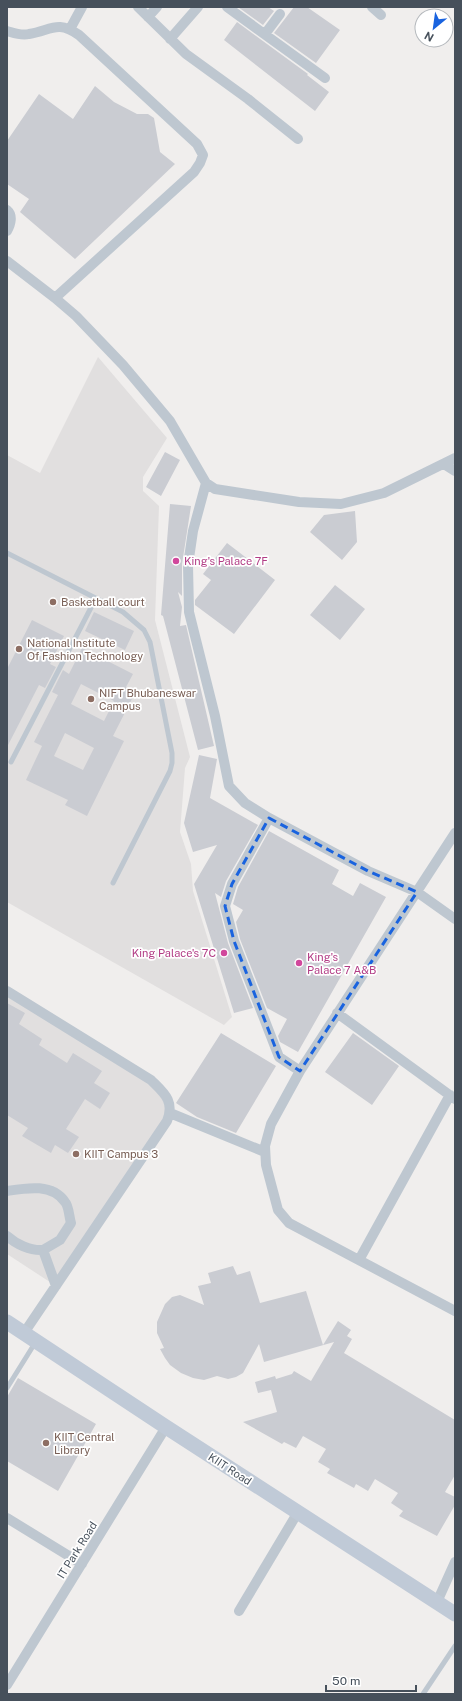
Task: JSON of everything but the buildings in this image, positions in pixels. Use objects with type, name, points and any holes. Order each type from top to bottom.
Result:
[{"type":"main road","name":"KIIT Road","points":[[7,1322],[166,1428],[455,1614]]},
{"type":"street","points":[[70,29],[82,7]]},
{"type":"street","points":[[138,7],[186,54],[248,100],[298,140]]},
{"type":"street","points":[[148,17],[157,7]]},
{"type":"street","points":[[170,39],[198,7]]},
{"type":"street","points":[[226,7],[325,78]]},
{"type":"street","points":[[372,7],[381,15]]},
{"type":"street","points":[[265,34],[280,14]]},
{"type":"street","points":[[7,31],[24,35],[62,26],[70,29],[79,35],[197,144],[204,155],[194,172],[55,298]]},
{"type":"street","points":[[7,210],[9,211],[11,218],[10,226],[7,231]]},
{"type":"street","points":[[7,261],[76,316],[123,365],[170,421],[206,484],[215,489],[298,502],[341,504],[384,493],[455,458]]},
{"type":"street","points":[[444,464],[455,471]]},
{"type":"street","points":[[206,484],[193,531],[188,565],[189,612],[215,716],[229,786],[245,804],[368,871],[417,892],[455,919]]},
{"type":"street","points":[[269,818],[232,884],[225,906],[234,941],[279,1057],[300,1071]]},
{"type":"street","points":[[455,833],[300,1071],[271,1124],[265,1146],[266,1165],[278,1210],[289,1223],[455,1311]]},
{"type":"street","points":[[7,991],[151,1080],[164,1092],[169,1102],[170,1113],[167,1121],[56,1286],[30,1337]]},
{"type":"street","points":[[337,1013],[452,1097],[359,1260]]},
{"type":"street","points":[[170,1113],[265,1152]]},
{"type":"street","points":[[7,1191],[29,1187],[52,1191],[66,1202],[71,1222],[60,1240],[43,1250],[35,1250],[13,1242],[7,1236]]},
{"type":"street","points":[[43,1250],[56,1286]]},
{"type":"street","name":"IT Park Road","points":[[7,1685],[166,1428]]},
{"type":"street","points":[[239,1611],[298,1512]]},
{"type":"street","points":[[7,1518],[82,1564]]},
{"type":"street","points":[[436,1602],[455,1562]]},
{"type":"lane","points":[[7,553],[123,612],[144,630],[150,642],[172,752],[172,763],[170,771],[113,883]]},
{"type":"lane","points":[[11,762],[96,598]]},
{"type":"lane","points":[[7,1388],[30,1337]]},
{"type":"lane","points":[[423,1694],[455,1646]]},
{"type":"highlighted area","points":[[269,818],[368,871],[417,892],[300,1071],[279,1057],[234,941],[225,906],[232,884]]},
{"type":"shaded area","name":"NIFT Bhubaneswar Campus","points":[[98,357],[167,438],[143,477],[143,491],[159,506],[155,620],[190,757],[185,768],[180,832],[191,864],[193,891],[232,1017],[224,1025],[7,902],[7,455],[40,473]]},
{"type":"shaded area","name":"KIIT Campus 3","points":[[7,991],[151,1080],[170,1113],[56,1286],[7,1254]]},
{"type":"place","name":"King's Palace 7F","points":[[176,561]]},
{"type":"place","name":"Basketball court","points":[[53,602]]},
{"type":"place","name":"National Institute Of Fashion Technology","points":[[19,649]]},
{"type":"place","name":"NIFT Bhubaneswar Campus","points":[[91,699]]},
{"type":"place","name":"King Palace's 7C","points":[[224,953]]},
{"type":"place","name":"King's Palace 7 A&B","points":[[299,963]]},
{"type":"place","name":"KIIT Campus 3","points":[[76,1154]]},
{"type":"place","name":"KIIT Central Library","points":[[46,1443]]}]
